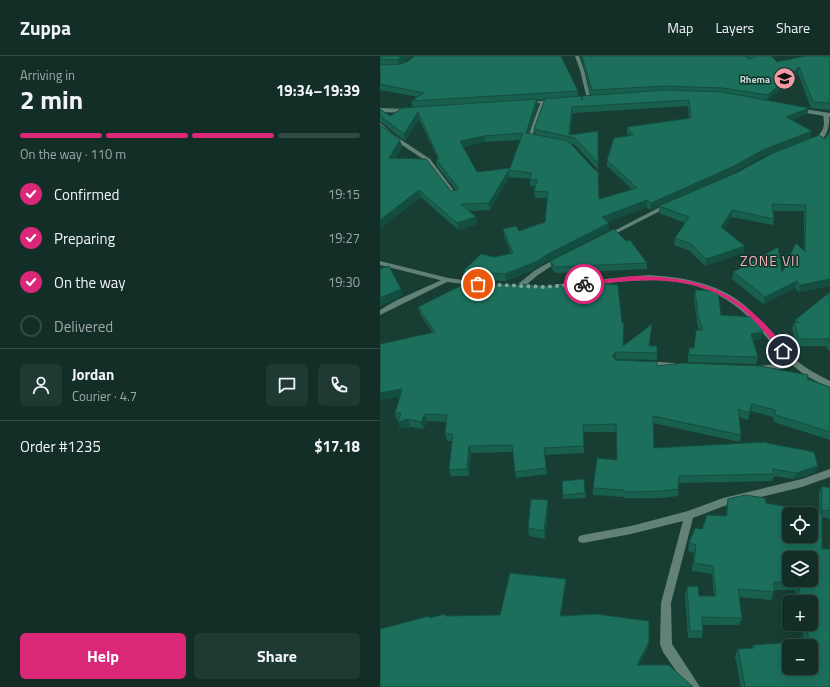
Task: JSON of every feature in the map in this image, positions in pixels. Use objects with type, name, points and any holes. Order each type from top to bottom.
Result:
[{"type":"street","points":[[577,56],[589,99]]},
{"type":"street","points":[[581,100],[596,99]]},
{"type":"street","points":[[520,104],[558,101]]},
{"type":"street","points":[[793,109],[828,115],[826,132],[821,137],[805,144]]},
{"type":"street","points":[[380,110],[414,111]]},
{"type":"street","points":[[380,124],[392,136],[428,160],[455,196]]},
{"type":"street","points":[[603,237],[677,201]]},
{"type":"street","points":[[532,287],[516,286],[564,256]]},
{"type":"street","points":[[380,263],[448,280],[492,285]]},
{"type":"street","points":[[545,287],[634,278],[678,281],[704,287],[722,294],[738,303],[761,325],[794,362],[807,372],[830,385]]},
{"type":"street","points":[[380,313],[398,302],[448,280]]},
{"type":"street","points":[[751,369],[783,366],[794,362]]},
{"type":"street","points":[[640,364],[680,366]]},
{"type":"street","points":[[583,539],[631,530],[689,515],[723,502],[802,483],[830,473]]},
{"type":"street","points":[[689,515],[666,603],[666,644],[667,648],[694,687]]},
{"type":"lane","points":[[540,140],[530,138],[530,136],[543,102]]},
{"type":"building","points":[[380,56],[402,56],[397,60],[380,59]]},
{"type":"building","points":[[414,56],[561,56],[578,91],[411,101],[424,93],[380,84],[380,64],[401,64],[410,60]]},
{"type":"building","points":[[582,56],[745,56],[749,59],[755,57],[754,56],[771,56],[777,62],[805,56],[830,56],[830,103],[813,102],[799,67],[768,95],[722,88],[665,86],[592,90]]},
{"type":"building","points":[[665,90],[722,92],[809,108],[786,117],[812,131],[765,149],[732,167],[651,203],[647,200],[602,217],[609,223],[546,255],[538,261],[505,274],[463,271],[481,254],[494,257],[513,253],[503,229],[516,226],[519,231],[545,222],[548,192],[534,191],[537,180],[530,179],[532,173],[509,170],[489,203],[461,204],[476,217],[457,223],[419,190],[380,220],[380,125],[400,140],[389,158],[426,159],[451,191],[458,190],[458,188],[436,159],[439,159],[418,112],[404,134],[380,116],[380,109],[390,116],[402,108],[537,99],[526,133],[564,140],[570,143],[595,170],[598,171],[599,199],[637,188],[607,160],[614,138],[633,135],[627,127],[691,118],[689,100],[572,107],[569,135],[598,131],[598,163],[575,138],[534,129],[545,99],[581,96],[582,100],[582,96]],"holes":[[[523,133],[510,168],[477,172],[460,141],[484,136]]]},
{"type":"building","points":[[830,131],[830,279],[800,285],[797,281],[765,297],[733,272],[778,247],[782,272],[796,243],[805,252],[806,205],[772,204],[774,219],[732,210],[721,227],[745,246],[706,259],[691,244],[675,238],[689,217],[659,206],[738,172],[771,154],[819,135],[825,139]]},
{"type":"building","points":[[614,229],[626,241],[630,240],[647,263],[555,267],[550,261]]},
{"type":"building","points":[[389,266],[401,289],[380,298],[380,269]]},
{"type":"building","points":[[581,281],[618,285],[622,323],[624,323],[623,346],[652,324],[649,346],[657,346],[657,353],[616,352],[612,356],[616,360],[657,362],[657,366],[684,363],[760,366],[808,375],[807,379],[830,387],[830,432],[776,415],[775,410],[752,404],[749,413],[738,409],[741,435],[653,416],[654,448],[766,442],[814,452],[818,466],[796,473],[773,469],[774,474],[679,476],[678,489],[624,492],[624,490],[593,488],[597,458],[617,460],[616,424],[583,425],[584,446],[544,448],[546,468],[515,472],[512,445],[469,446],[467,469],[449,470],[453,434],[445,434],[447,415],[425,414],[421,422],[408,419],[398,422],[401,413],[395,413],[402,389],[380,393],[380,344],[435,332],[418,307],[466,283],[569,286],[566,282]]},
{"type":"building","points":[[695,290],[718,291],[721,315],[755,317],[762,325],[763,332],[751,334],[758,357],[689,355],[689,348],[694,348],[696,330],[703,330],[698,316]]},
{"type":"building","points":[[830,292],[830,343],[829,339],[799,339],[794,322],[799,323],[795,320]]},
{"type":"building","points":[[584,479],[585,493],[563,495],[562,481]]},
{"type":"building","points":[[822,486],[830,488],[830,511],[821,510]]},
{"type":"building","points":[[745,495],[765,498],[766,503],[788,507],[782,507],[782,543],[818,543],[818,512],[822,513],[822,549],[830,549],[830,687],[745,687],[738,649],[754,648],[753,645],[782,643],[782,675],[818,675],[818,639],[809,639],[807,631],[818,631],[818,595],[801,595],[799,587],[818,587],[818,551],[782,551],[782,582],[774,582],[774,592],[738,589],[742,618],[702,617],[703,631],[690,631],[687,587],[698,586],[699,596],[716,596],[713,566],[694,563],[696,545],[689,543],[695,528],[702,529],[707,515],[727,516],[728,499]]},
{"type":"building","points":[[531,499],[548,500],[544,531],[528,528]]},
{"type":"building","points":[[510,573],[566,579],[560,616],[596,614],[649,621],[649,642],[637,665],[669,665],[693,687],[380,687],[380,629],[429,616],[429,618],[445,614],[445,616],[500,615]]},
{"type":"way so far","points":[[478,284],[519,287],[584,284]]},
{"type":"place","name":"Rhema","points":[[785,79]]},
{"type":"district","name":"ZONE VII","points":[[770,261]]},
{"type":"route","points":[[584,284],[634,278],[650,278],[678,281],[704,287],[722,294],[738,303],[761,325],[783,351]]}]
